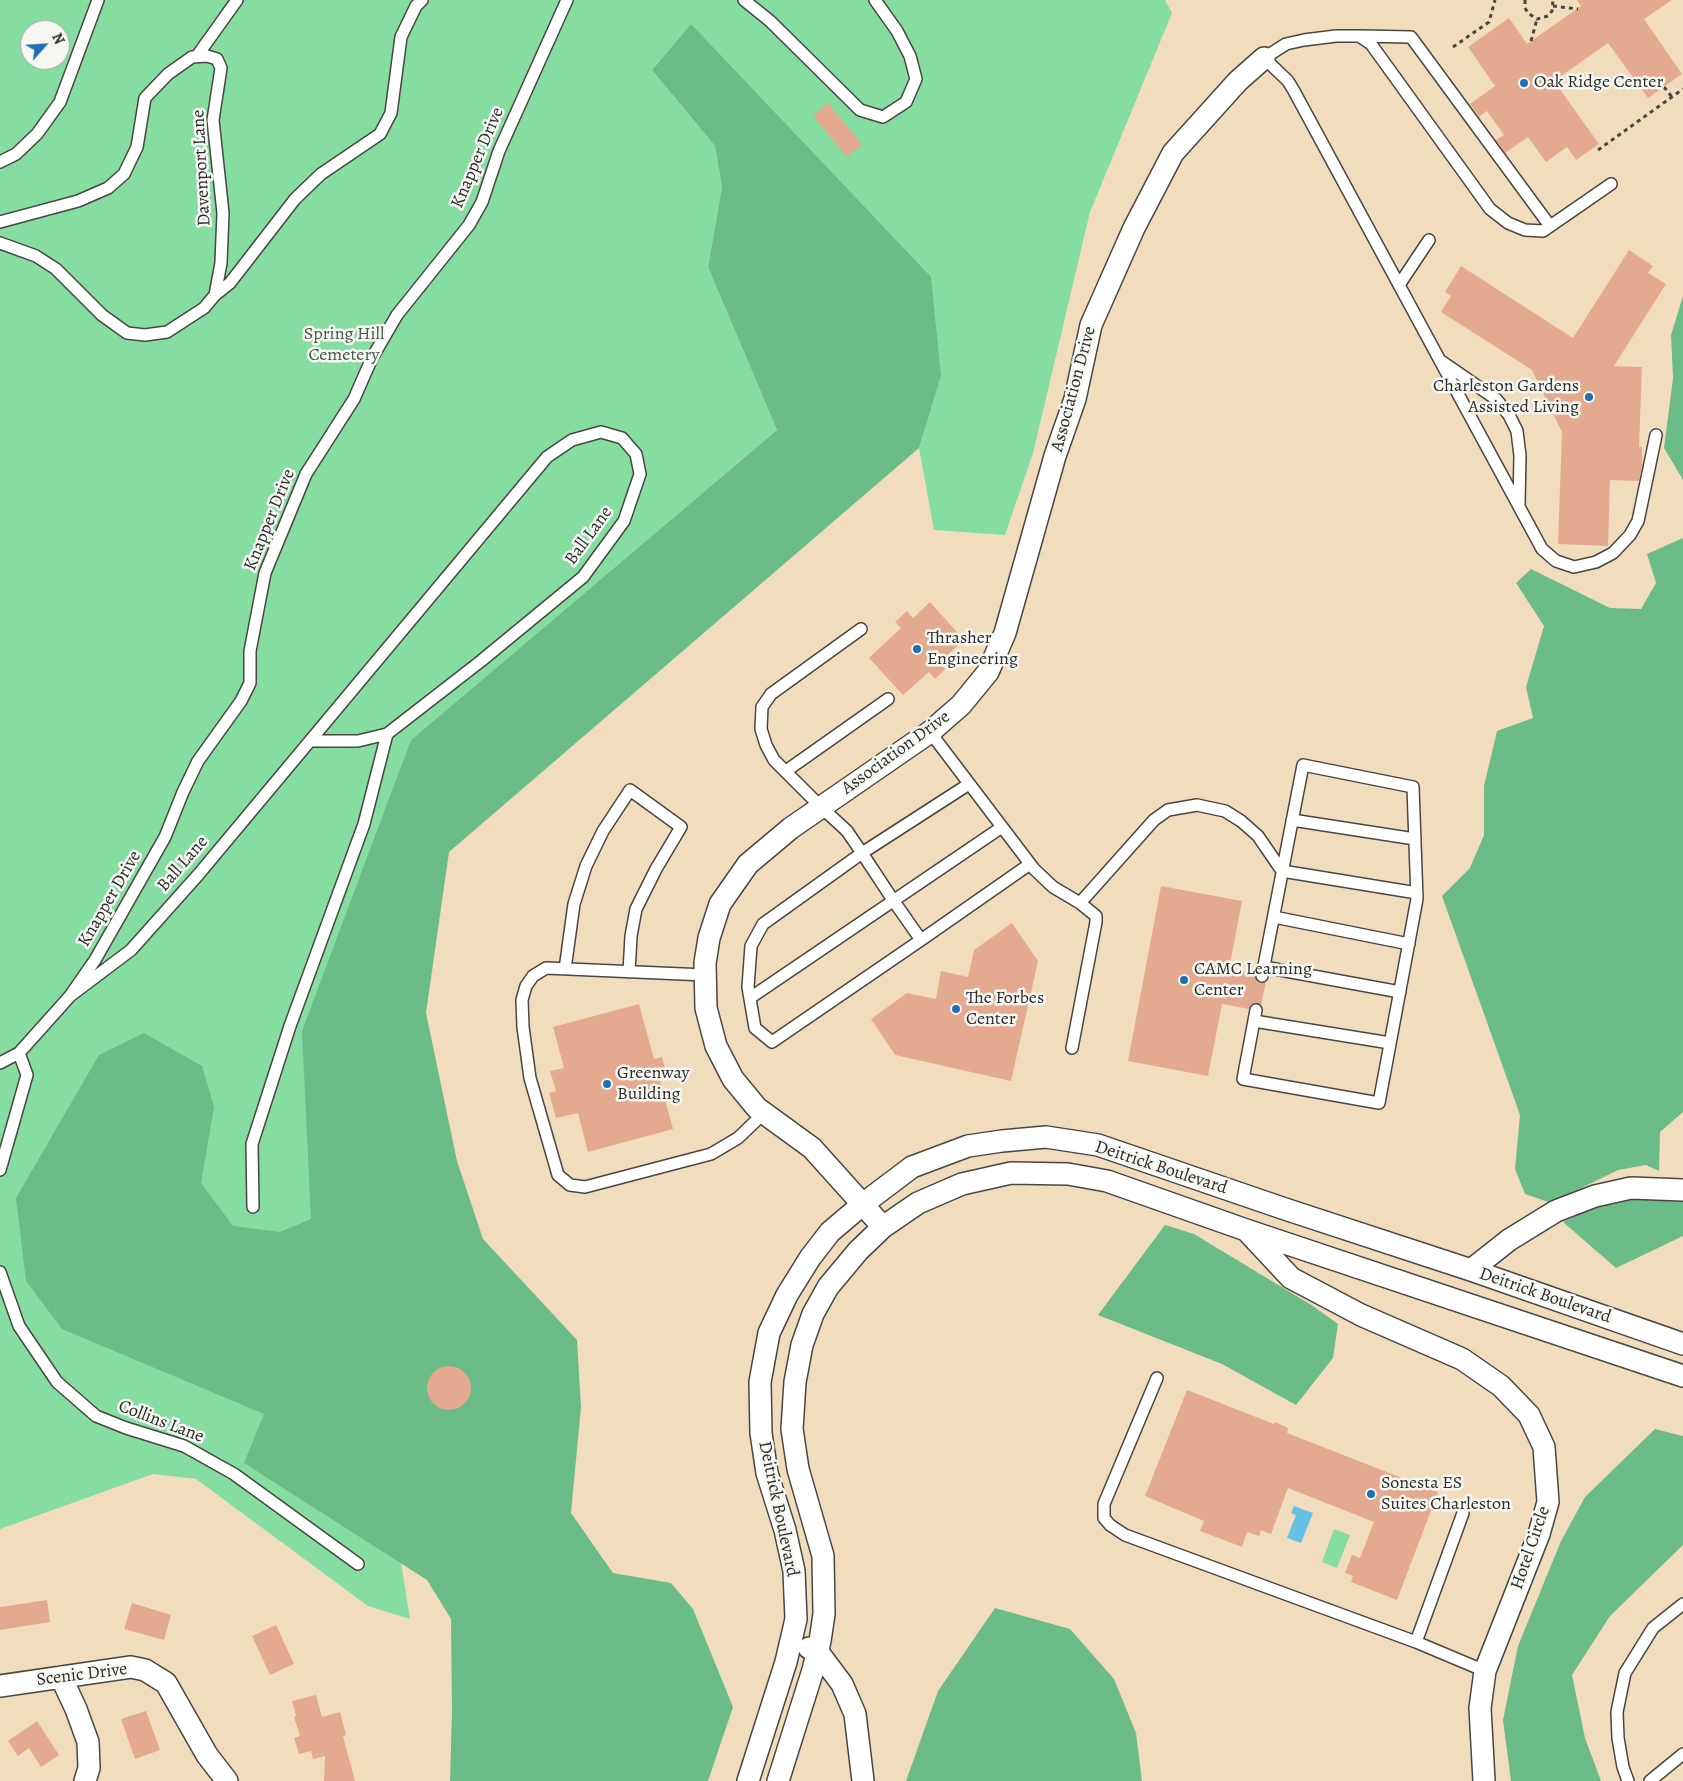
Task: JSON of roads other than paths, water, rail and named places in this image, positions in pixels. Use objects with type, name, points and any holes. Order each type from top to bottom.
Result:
[{"type":"street","name":"Association Drive","points":[[883,1227],[812,1148],[757,1108],[733,1079],[716,1046],[706,1008],[705,963],[709,938],[720,904],[748,864],[791,828],[930,732],[961,705],[988,672],[1005,633],[1053,465],[1075,399],[1091,324],[1134,228],[1173,153],[1238,81],[1264,58]]},
{"type":"street","name":"Deitrick Boulevard","points":[[748,1781],[786,1662],[796,1619],[794,1571],[785,1530],[767,1473],[761,1433],[760,1382],[769,1333],[787,1295],[810,1258],[830,1232],[862,1204],[912,1167],[968,1146],[1046,1137],[1098,1145],[1471,1270],[1683,1344]]},
{"type":"street","name":"Deitrick Boulevard","points":[[778,1781],[818,1652],[824,1614],[823,1556],[798,1469],[792,1430],[795,1382],[802,1345],[813,1314],[828,1287],[858,1250],[883,1227],[918,1203],[962,1184],[1011,1173],[1068,1174],[1107,1181],[1246,1230],[1683,1376]]},
{"type":"street","points":[[1471,1270],[1516,1235],[1556,1211],[1594,1196],[1630,1188],[1683,1190]]},
{"type":"street","name":"Hotel Circle","points":[[1246,1230],[1291,1278],[1360,1315],[1462,1359],[1501,1386],[1529,1415],[1544,1447],[1548,1502],[1539,1534],[1486,1670],[1480,1708],[1484,1781]]},
{"type":"street","points":[[791,1639],[818,1652],[842,1684],[855,1714],[863,1781]]},
{"type":"street","name":"Scenic Drive","points":[[0,1686],[131,1667],[145,1670],[166,1683],[207,1755],[227,1781]]},
{"type":"street","points":[[61,1677],[76,1709],[88,1742],[89,1768],[86,1781]]},
{"type":"lane","points":[[0,162],[16,154],[37,134],[60,102],[98,0]]},
{"type":"lane","points":[[0,222],[78,201],[108,188],[124,174],[138,147],[145,98],[168,74],[192,57],[197,56],[237,0]]},
{"type":"lane","points":[[0,243],[36,256],[56,269],[102,315],[127,333],[145,335],[167,332],[204,308],[214,295],[230,283],[294,199],[322,174],[380,134],[391,113],[402,37],[416,6],[422,0]]},
{"type":"lane","name":"Knapper Drive","points":[[19,1053],[70,996],[95,960],[165,837],[198,761],[241,702],[250,683],[250,651],[265,573],[306,474],[354,398],[372,358],[396,315],[468,225],[482,202],[500,151],[567,0]]},
{"type":"lane","points":[[744,0],[770,21],[860,110],[883,117],[906,102],[916,79],[910,56],[897,31],[875,0]]},
{"type":"lane","points":[[1550,226],[1411,37],[1336,36],[1304,40],[1286,44],[1264,58],[1288,81],[1542,549],[1556,561],[1574,568],[1596,562],[1613,553],[1630,535],[1638,521],[1656,435]]},
{"type":"lane","points":[[1360,36],[1372,44],[1490,209],[1508,223],[1526,230],[1543,231],[1611,184]]},
{"type":"lane","name":"Davenport Lane","points":[[197,56],[217,59],[221,68],[213,120],[223,213],[221,263],[214,295]]},
{"type":"lane","points":[[1399,285],[1429,240]]},
{"type":"lane","points":[[1440,360],[1496,398],[1509,415],[1517,431],[1519,447],[1519,505]]},
{"type":"lane","name":"Ball Lane","points":[[70,996],[131,950],[198,875],[547,457],[572,440],[601,432],[622,438],[636,454],[640,474],[624,521],[583,577],[481,661],[387,734],[358,741],[310,741]]},
{"type":"lane","points":[[861,629],[771,694],[762,707],[761,729],[766,745],[774,760],[847,831],[921,940]]},
{"type":"lane","points":[[786,771],[888,699]]},
{"type":"lane","points":[[930,732],[1030,864],[1053,887],[1080,903],[1096,916],[1072,1048]]},
{"type":"lane","points":[[253,1207],[252,1144],[290,1026],[364,824],[387,734]]},
{"type":"lane","points":[[1390,1043],[1255,1015],[1243,1079],[1379,1103],[1400,992],[1417,893],[1412,787],[1302,765],[1263,971],[1400,992]]},
{"type":"lane","points":[[969,784],[862,853],[763,924],[751,946],[748,987],[755,1028],[772,1042],[1030,864]]},
{"type":"lane","points":[[565,969],[574,904],[586,866],[602,831],[630,790],[681,827],[636,909],[631,936],[629,972]]},
{"type":"lane","points":[[1080,903],[1154,820],[1168,810],[1197,805],[1225,811],[1241,821],[1258,836],[1282,871],[1417,893]]},
{"type":"lane","points":[[1292,820],[1415,839]]},
{"type":"lane","points":[[750,998],[1002,826]]},
{"type":"lane","points":[[1274,917],[1409,944]]},
{"type":"lane","points":[[705,975],[546,968],[533,976],[526,986],[522,1000],[523,1027],[530,1078],[558,1175],[570,1186],[585,1187],[711,1154],[738,1138],[764,1113]]},
{"type":"lane","points":[[0,1063],[19,1053],[27,1075],[0,1170]]},
{"type":"lane","name":"Collins Lane","points":[[0,1272],[19,1326],[57,1382],[96,1416],[126,1428],[184,1446],[234,1474],[358,1564]]},
{"type":"lane","points":[[1157,1378],[1104,1504],[1104,1518],[1110,1525],[1125,1535],[1416,1642],[1486,1670]]},
{"type":"lane","points":[[1416,1642],[1464,1514]]},
{"type":"lane","points":[[1628,1781],[1623,1767],[1618,1738],[1617,1712],[1625,1673],[1653,1628],[1683,1604]]},
{"type":"lane","points":[[1650,1781],[1683,1754]]},
{"type":"water","points":[[1294,1506],[1313,1513],[1301,1543],[1287,1538],[1296,1515],[1291,1513]]},
{"type":"place","name":"Oak Ridge Center","points":[[1524,83]]},
{"type":"place","name":"Charleston Gardens Assisted Living","points":[[1589,397]]},
{"type":"place","name":"Thrasher Engineering","points":[[917,649]]},
{"type":"place","name":"CAMC Learning Center","points":[[1184,980]]},
{"type":"place","name":"The Forbes Center","points":[[956,1009]]},
{"type":"place","name":"Greenway Building","points":[[607,1084]]},
{"type":"place","name":"Sonesta ES Suites Charleston","points":[[1371,1494]]},
{"type":"park label","name":"Spring Hill Cemetery","points":[[344,345]]}]
